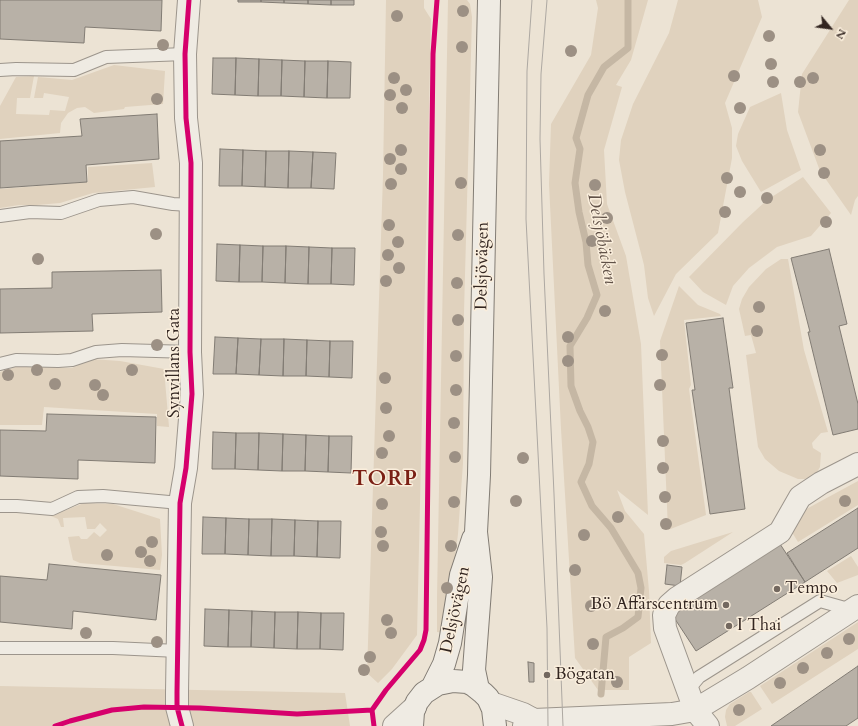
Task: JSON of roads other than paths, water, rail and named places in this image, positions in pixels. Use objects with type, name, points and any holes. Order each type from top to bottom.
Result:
[{"type":"street","name":"Synvillans Gata","points":[[182,726],[177,707],[180,503],[186,468],[192,394],[190,352],[191,163],[186,118],[186,54],[189,0]]},
{"type":"street","name":"Delsjövägen","points":[[486,2],[479,475],[476,532],[481,577],[474,670],[495,716],[495,726]]},
{"type":"street","points":[[697,709],[665,628],[664,615],[669,606],[677,598],[780,532],[800,497],[821,483],[858,464]]},
{"type":"street","name":"Delsjövägen","points":[[394,726],[414,717],[424,693],[433,686],[444,664],[450,643],[461,575],[476,532]]},
{"type":"street","points":[[433,686],[443,682],[467,682],[485,696],[522,714],[529,723],[672,714],[697,709],[748,678],[855,608]]},
{"type":"lane","points":[[0,70],[74,70],[106,57],[186,54]]},
{"type":"lane","points":[[0,216],[30,212],[61,213],[99,200],[133,197],[173,204],[190,205]]},
{"type":"lane","points":[[0,364],[16,360],[72,360],[96,352],[122,350],[190,352]]},
{"type":"lane","points":[[0,506],[17,506],[52,510],[78,497],[103,496],[180,503]]},
{"type":"lane","points":[[0,648],[113,648],[178,651]]},
{"type":"waterway","name":"Delsjöbäcken","points":[[601,694],[606,637],[623,628],[638,617],[641,588],[638,573],[611,528],[592,506],[581,482],[589,464],[593,442],[571,386],[570,346],[587,318],[597,295],[588,265],[586,242],[579,212],[575,183],[580,149],[576,138],[588,95],[604,67],[628,48],[628,0]]},
{"type":"tram line","points":[[532,0],[527,71],[526,219],[547,628],[548,726]]},
{"type":"tram line","points":[[547,0],[541,74],[540,139],[544,274],[563,726]]},
{"type":"place","name":"Tempo","points":[[777,589]]},
{"type":"place","name":"Bö Affärscentrum","points":[[726,605]]},
{"type":"place","name":"I Thai","points":[[729,626]]},
{"type":"place","name":"Bögatan","points":[[547,675]]},
{"type":"district","name":"TORP","points":[[385,480]]}]
